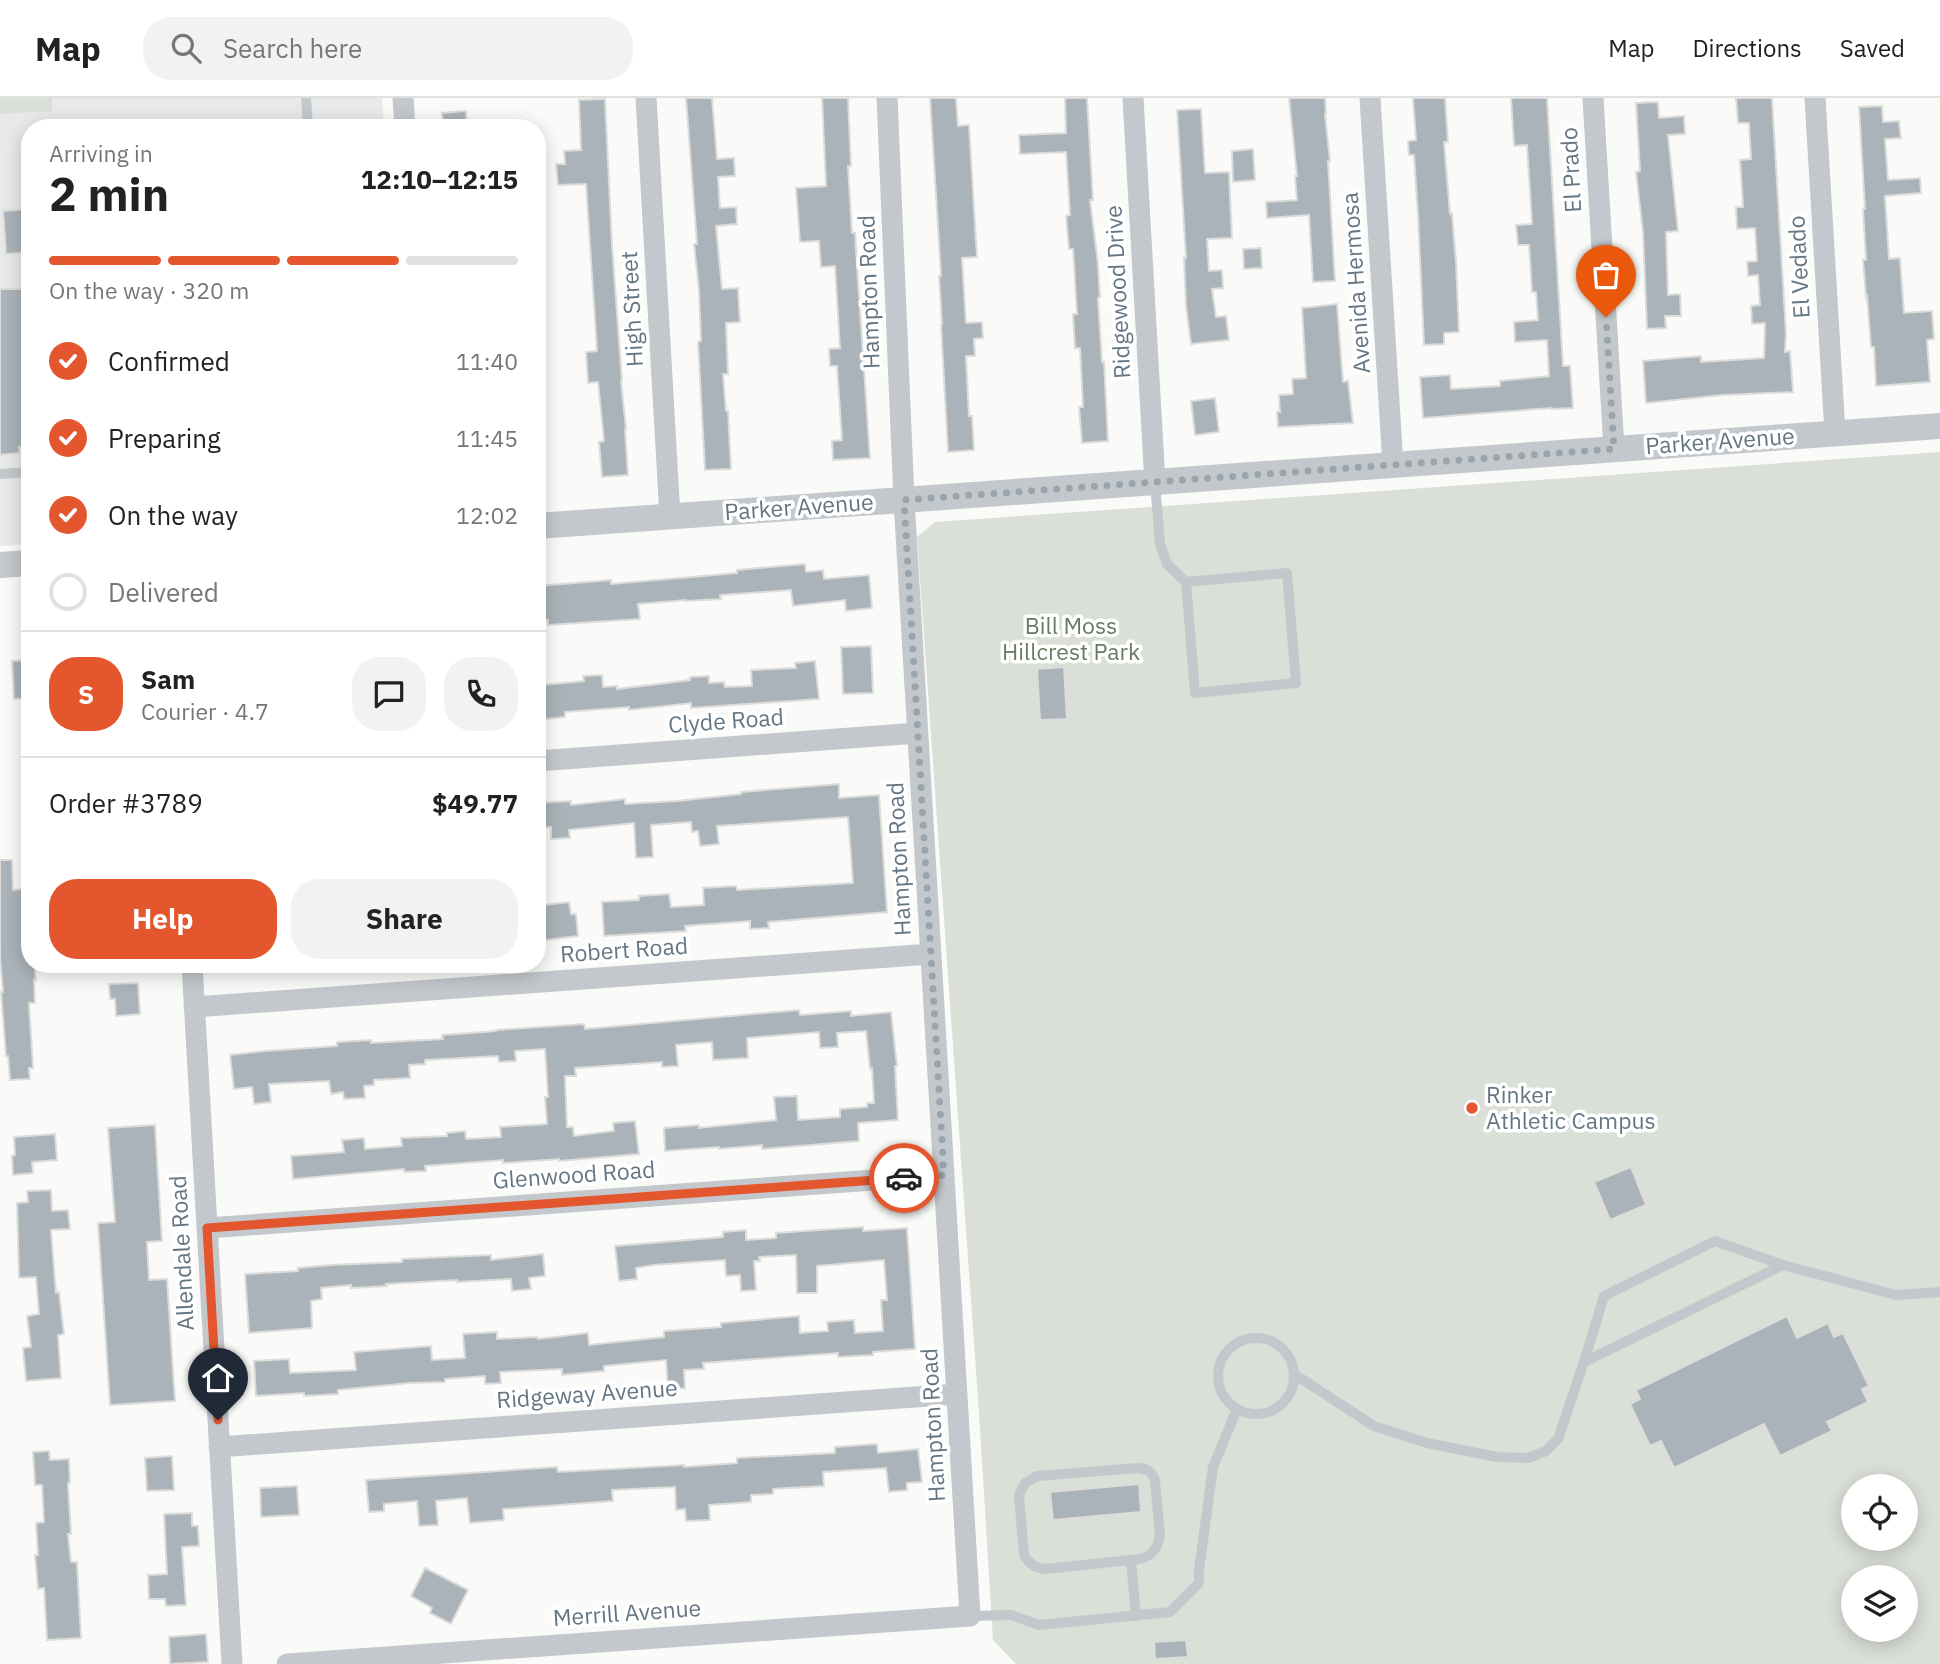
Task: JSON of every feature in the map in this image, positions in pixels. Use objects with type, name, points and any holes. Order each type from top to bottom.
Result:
[{"type":"street","points":[[403,98],[404,119]]},
{"type":"street","name":"High Street","points":[[646,98],[670,517]]},
{"type":"street","name":"Hampton Road","points":[[887,98],[904,500],[970,1616]]},
{"type":"street","name":"Ridgewood Drive","points":[[1133,98],[1155,483]]},
{"type":"street","name":"Avenida Hermosa","points":[[1370,98],[1394,465]]},
{"type":"street","name":"El Prado","points":[[1593,98],[1614,449]]},
{"type":"street","name":"El Vedado","points":[[1815,98],[1835,433]]},
{"type":"street","name":"Parker Avenue","points":[[546,525],[1940,426]]},
{"type":"street","points":[[0,565],[21,564]]},
{"type":"street","name":"Clyde Road","points":[[546,760],[918,733]]},
{"type":"street","name":"Robert Road","points":[[194,1007],[931,954]]},
{"type":"street","name":"Allendale Road","points":[[192,973],[232,1664]]},
{"type":"street","name":"Glenwood Road","points":[[207,1228],[944,1175]]},
{"type":"street","name":"Ridgeway Avenue","points":[[219,1447],[957,1394]]},
{"type":"street","name":"Merrill Avenue","points":[[287,1664],[970,1616]]},
{"type":"lane","points":[[306,98],[307,119]]},
{"type":"lane","points":[[0,474],[21,473]]},
{"type":"lane","points":[[1155,483],[1160,544],[1167,564],[1186,582],[1195,693],[1296,683],[1287,573],[1186,582]]},
{"type":"lane","points":[[1294,1374],[1374,1426],[1427,1443],[1474,1453],[1528,1458],[1546,1451],[1558,1439],[1604,1296],[1715,1241],[1783,1265],[1896,1295],[1940,1292]]},
{"type":"lane","points":[[1584,1362],[1783,1265]]},
{"type":"lane","points":[[1256,1338],[1277,1345],[1286,1354],[1294,1374],[1290,1393],[1282,1404],[1258,1415],[1241,1412],[1230,1405],[1218,1382],[1220,1363],[1232,1347],[1243,1340],[1256,1338]]},
{"type":"lane","points":[[970,1616],[1011,1615],[1039,1625],[1170,1612],[1199,1583],[1213,1467],[1237,1409]]},
{"type":"lane","points":[[1138,1468],[1148,1470],[1155,1481],[1159,1543],[1149,1556],[1131,1560],[1045,1569],[1032,1565],[1024,1555],[1019,1496],[1025,1483],[1037,1476],[1138,1468]]},
{"type":"lane","points":[[1131,1560],[1136,1615]]},
{"type":"shaded area","points":[[0,98],[382,98],[383,119],[21,119],[21,545],[0,546]]},
{"type":"green space","points":[[0,98],[52,98],[52,111],[0,114]]},
{"type":"green space","name":"Rinker Athletic Campus","points":[[1940,452],[1940,1664],[1016,1664],[993,1640],[917,537],[935,522]]},
{"type":"building","points":[[686,98],[712,98],[717,159],[734,158],[735,176],[718,177],[720,208],[736,207],[737,224],[716,226],[722,289],[738,288],[740,322],[726,323],[728,374],[723,374],[731,469],[705,470],[698,342],[701,341],[699,291],[694,244],[697,244]]},
{"type":"building","points":[[822,98],[848,98],[852,233],[855,233],[870,458],[833,460],[832,441],[842,440],[837,366],[830,366],[829,349],[840,348],[835,266],[821,267],[819,241],[800,242],[796,188],[826,186]]},
{"type":"building","points":[[930,98],[956,98],[958,126],[969,125],[977,257],[962,258],[966,323],[982,322],[983,338],[974,339],[975,356],[966,356],[974,450],[948,452]]},
{"type":"building","points":[[1065,98],[1087,98],[1093,200],[1090,200],[1098,264],[1108,441],[1082,443],[1079,407],[1083,407],[1080,348],[1075,348],[1073,314],[1077,314],[1073,249],[1069,249],[1066,216],[1070,215],[1066,152],[1020,154],[1019,135],[1066,133]]},
{"type":"building","points":[[1289,98],[1325,98],[1335,281],[1313,282],[1309,215],[1267,218],[1266,202],[1297,200]]},
{"type":"building","points":[[1413,98],[1445,98],[1448,142],[1444,142],[1456,262],[1459,332],[1444,333],[1444,344],[1424,345],[1414,155],[1409,155],[1408,141],[1416,140]]},
{"type":"building","points":[[1511,98],[1547,98],[1563,366],[1570,366],[1573,408],[1423,418],[1420,377],[1450,375],[1451,389],[1500,386],[1500,381],[1549,376],[1547,340],[1515,342],[1514,322],[1538,320],[1536,292],[1532,292],[1529,245],[1518,245],[1516,225],[1532,224],[1527,145],[1514,146]]},
{"type":"building","points":[[1736,98],[1772,98],[1785,352],[1790,351],[1793,392],[1723,395],[1646,403],[1643,361],[1701,356],[1701,362],[1764,358],[1765,323],[1752,324],[1751,306],[1760,305],[1758,275],[1748,276],[1747,262],[1757,261],[1755,228],[1737,229],[1736,207],[1743,207],[1740,160],[1751,159],[1749,123],[1738,123]]},
{"type":"building","points":[[605,99],[628,475],[602,477],[599,442],[604,441],[598,382],[588,383],[586,352],[597,351],[586,184],[558,185],[556,164],[565,164],[564,151],[581,150],[579,100]]},
{"type":"building","points":[[1658,102],[1659,118],[1684,116],[1685,134],[1668,135],[1678,231],[1666,232],[1668,295],[1680,294],[1681,316],[1665,316],[1666,328],[1647,329],[1643,233],[1636,172],[1640,171],[1636,103]]},
{"type":"building","points":[[1882,106],[1883,122],[1899,121],[1901,138],[1885,139],[1888,180],[1920,178],[1921,193],[1885,196],[1889,259],[1900,258],[1904,313],[1932,311],[1934,339],[1927,340],[1930,382],[1876,386],[1863,260],[1866,260],[1865,209],[1859,107]]},
{"type":"building","points":[[1201,109],[1205,173],[1229,172],[1232,238],[1207,239],[1209,271],[1222,270],[1223,288],[1212,289],[1216,317],[1226,316],[1229,340],[1191,344],[1186,306],[1186,258],[1177,110]]},
{"type":"building","points":[[466,111],[466,119],[442,119],[442,113]]},
{"type":"building","points":[[1253,149],[1255,180],[1233,182],[1232,151]]},
{"type":"building","points":[[21,210],[21,253],[6,254],[3,211]]},
{"type":"building","points":[[1261,248],[1262,268],[1244,269],[1243,249]]},
{"type":"building","points":[[0,289],[21,289],[21,447],[20,453],[0,455]]},
{"type":"building","points":[[1337,304],[1343,382],[1348,381],[1353,423],[1278,427],[1279,395],[1293,394],[1292,379],[1306,378],[1302,308]]},
{"type":"building","points":[[1215,398],[1219,432],[1195,435],[1191,401]]},
{"type":"building","points":[[805,564],[806,572],[823,570],[824,579],[869,575],[872,608],[846,611],[845,600],[793,606],[791,590],[720,595],[721,599],[638,604],[640,619],[548,625],[546,620],[546,585],[611,580],[611,584],[737,573],[737,570]]},
{"type":"building","points":[[871,646],[873,693],[843,694],[841,647]]},
{"type":"building","points":[[21,660],[21,699],[14,699],[12,661]]},
{"type":"building","points":[[815,661],[819,699],[691,708],[691,703],[629,710],[629,707],[565,712],[565,717],[546,719],[546,685],[584,681],[583,676],[602,675],[603,687],[617,686],[617,689],[709,676],[709,683],[724,682],[725,687],[752,686],[751,670],[796,668],[795,663]]},
{"type":"building","points":[[1064,667],[1067,719],[1040,720],[1037,669]]},
{"type":"building","points":[[839,784],[839,798],[879,795],[887,912],[768,922],[769,928],[750,929],[750,921],[685,926],[686,931],[604,936],[602,902],[639,900],[639,896],[669,894],[671,907],[704,905],[703,888],[736,886],[737,890],[853,883],[848,817],[717,826],[719,844],[700,846],[698,831],[692,832],[691,822],[651,825],[653,857],[636,858],[634,823],[569,830],[570,838],[551,839],[551,827],[546,827],[546,802],[571,801],[571,805],[625,799],[625,804],[677,801],[741,792]]},
{"type":"building","points":[[0,860],[12,860],[13,890],[21,889],[21,973],[35,973],[36,980],[35,1003],[29,1003],[33,1068],[29,1068],[30,1079],[10,1080],[0,956]]},
{"type":"building","points":[[569,902],[571,914],[576,914],[578,936],[546,940],[546,905]]},
{"type":"building","points":[[138,983],[140,1014],[116,1016],[115,999],[110,999],[109,984]]},
{"type":"building","points":[[799,1010],[800,1015],[851,1011],[851,1016],[891,1012],[897,1066],[898,1120],[858,1123],[859,1141],[762,1149],[762,1145],[665,1151],[664,1128],[699,1125],[699,1128],[776,1120],[774,1097],[797,1096],[798,1120],[840,1117],[840,1109],[867,1107],[867,1103],[874,1103],[866,1031],[837,1033],[838,1047],[820,1048],[819,1032],[747,1038],[748,1058],[713,1060],[712,1042],[676,1045],[678,1066],[662,1067],[662,1062],[575,1068],[576,1076],[565,1076],[567,1127],[573,1127],[574,1136],[614,1131],[613,1123],[635,1121],[639,1154],[559,1161],[503,1163],[503,1160],[425,1166],[426,1171],[404,1172],[404,1169],[293,1179],[291,1156],[344,1152],[342,1140],[364,1138],[365,1149],[402,1146],[401,1138],[447,1136],[447,1133],[465,1131],[466,1139],[501,1137],[500,1127],[547,1124],[545,1049],[515,1051],[516,1061],[499,1062],[498,1056],[425,1060],[425,1064],[409,1065],[410,1078],[374,1080],[374,1085],[364,1086],[365,1098],[344,1099],[343,1092],[331,1094],[329,1081],[269,1084],[271,1102],[254,1104],[252,1087],[234,1089],[230,1055],[337,1046],[337,1042],[443,1039],[442,1035],[496,1030],[584,1024],[585,1029]]},
{"type":"building","points":[[155,1125],[162,1241],[147,1242],[149,1280],[167,1279],[175,1401],[110,1405],[98,1223],[115,1222],[108,1128]]},
{"type":"building","points":[[55,1134],[57,1160],[32,1162],[33,1173],[13,1175],[14,1137]]},
{"type":"building","points":[[1631,1167],[1646,1205],[1610,1220],[1594,1182]]},
{"type":"building","points":[[51,1190],[52,1211],[68,1210],[70,1229],[51,1230],[56,1293],[59,1292],[64,1334],[58,1335],[61,1378],[26,1381],[23,1348],[31,1347],[27,1316],[39,1314],[36,1277],[19,1278],[17,1203],[28,1202],[27,1191]]},
{"type":"building","points":[[863,1227],[863,1231],[907,1228],[915,1349],[873,1352],[873,1355],[838,1357],[838,1353],[703,1363],[704,1369],[684,1370],[685,1388],[668,1389],[666,1360],[604,1366],[604,1371],[562,1375],[562,1369],[500,1372],[501,1383],[485,1384],[485,1376],[445,1379],[445,1382],[338,1390],[338,1394],[256,1396],[254,1361],[289,1359],[290,1373],[356,1370],[354,1352],[431,1346],[432,1360],[465,1358],[463,1334],[497,1332],[497,1339],[538,1339],[588,1333],[589,1345],[664,1337],[664,1331],[721,1327],[721,1323],[799,1316],[800,1333],[828,1331],[827,1322],[854,1320],[855,1333],[883,1331],[881,1300],[887,1300],[884,1260],[817,1266],[817,1293],[797,1293],[796,1255],[759,1257],[760,1261],[754,1261],[756,1290],[741,1291],[740,1275],[726,1276],[725,1260],[636,1268],[637,1279],[619,1281],[615,1246],[723,1237],[723,1232],[746,1230],[746,1240],[776,1238],[776,1233]]},
{"type":"building","points":[[543,1254],[545,1276],[529,1278],[531,1289],[512,1291],[511,1279],[321,1288],[322,1299],[311,1301],[312,1328],[249,1333],[245,1274],[298,1271],[298,1268],[331,1265],[402,1262],[402,1259],[491,1255],[491,1260]]},
{"type":"building","points":[[1787,1316],[1797,1338],[1828,1323],[1834,1337],[1843,1333],[1869,1386],[1862,1389],[1868,1402],[1827,1422],[1832,1431],[1780,1456],[1764,1424],[1674,1468],[1661,1441],[1650,1446],[1630,1404],[1640,1399],[1636,1390]]},
{"type":"building","points":[[877,1444],[878,1453],[918,1449],[922,1482],[907,1483],[907,1490],[889,1492],[886,1468],[823,1472],[824,1486],[773,1489],[773,1494],[751,1495],[751,1502],[709,1505],[710,1520],[686,1521],[685,1509],[676,1510],[675,1487],[612,1490],[613,1501],[503,1509],[504,1520],[470,1523],[467,1498],[436,1501],[438,1525],[419,1526],[417,1501],[384,1504],[384,1511],[369,1512],[366,1480],[557,1467],[558,1472],[684,1467],[737,1463],[737,1458],[835,1453],[835,1447]]},
{"type":"building","points":[[49,1451],[50,1460],[69,1459],[71,1534],[68,1534],[71,1562],[77,1562],[81,1638],[47,1640],[44,1588],[38,1589],[36,1523],[44,1522],[42,1485],[35,1485],[33,1452]]},
{"type":"building","points":[[172,1456],[174,1490],[147,1491],[145,1458]]},
{"type":"building","points":[[1139,1484],[1141,1512],[1053,1520],[1050,1492]]},
{"type":"building","points":[[297,1486],[299,1515],[261,1517],[260,1488]]},
{"type":"building","points":[[192,1513],[192,1526],[198,1526],[199,1546],[182,1547],[186,1605],[166,1606],[165,1599],[149,1599],[148,1575],[167,1574],[164,1514]]},
{"type":"building","points":[[425,1568],[468,1590],[451,1624],[430,1613],[432,1608],[411,1596]]},
{"type":"building","points":[[206,1634],[208,1662],[170,1664],[169,1637]]},
{"type":"building","points":[[1186,1640],[1188,1657],[1155,1659],[1154,1642]]},
{"type":"way so far","points":[[904,1178],[944,1175],[904,500],[1614,449],[1606,317]]},
{"type":"place","name":"Rinker Athletic Campus","points":[[1472,1108]]},
{"type":"route","points":[[218,1420],[207,1228],[904,1178]]},
{"type":"park label","name":"Bill Moss Hillcrest Park","points":[[1071,639]]}]
